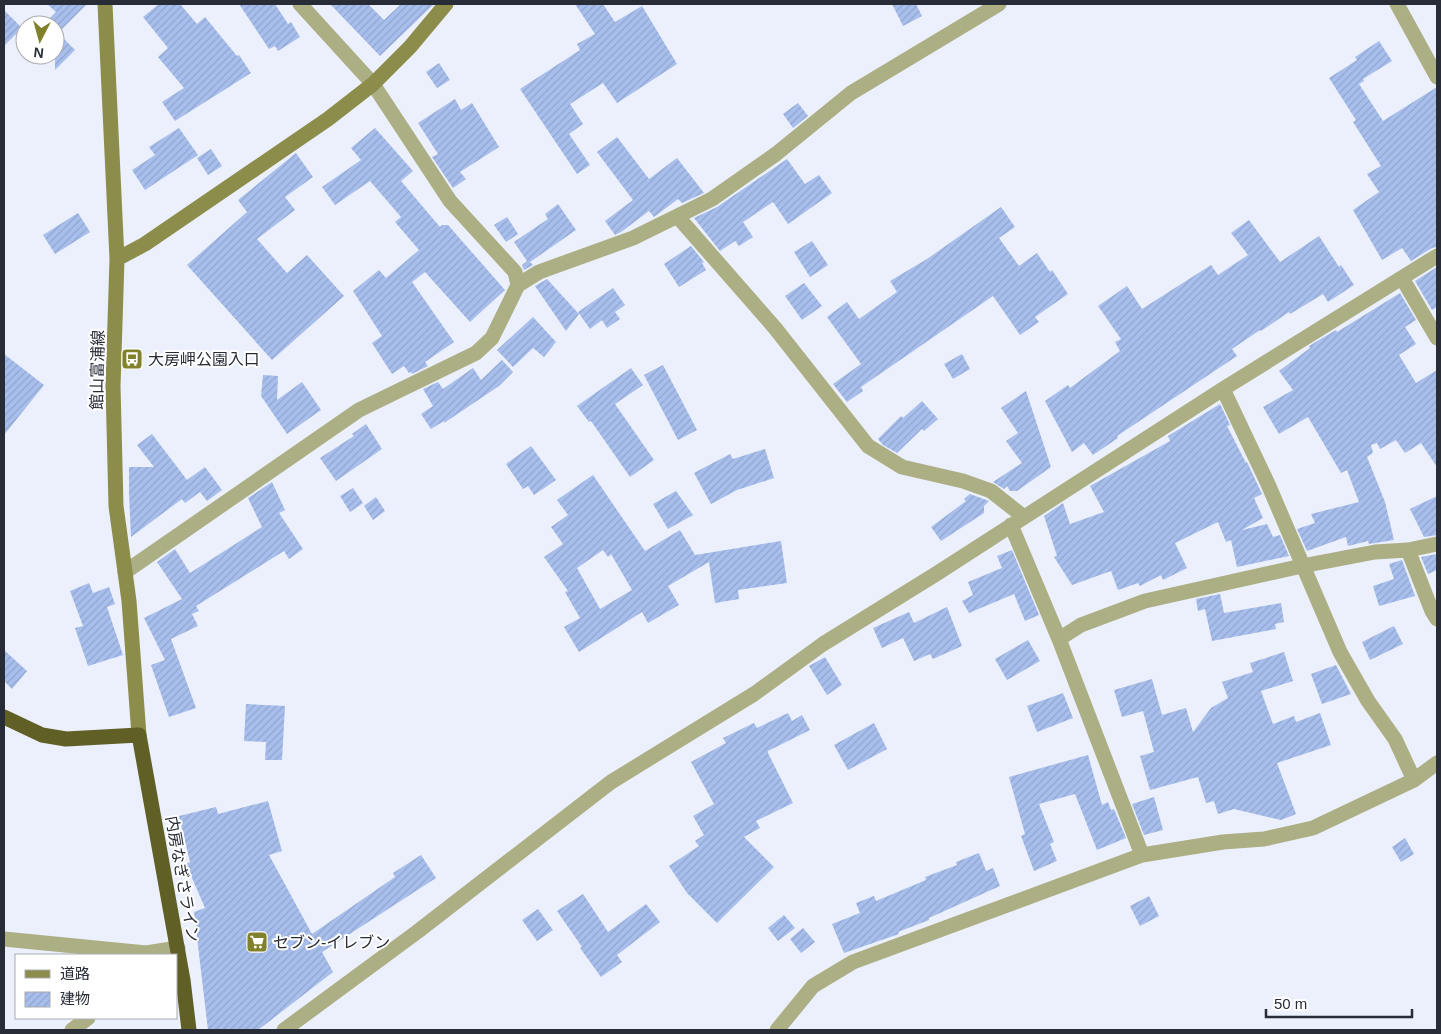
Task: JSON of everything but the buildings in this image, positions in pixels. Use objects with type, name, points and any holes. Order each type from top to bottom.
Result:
[{"type":"highway","points":[[4,718],[42,735],[66,739],[139,735]]},
{"type":"highway","name":"内房なぎさライン","points":[[139,735],[173,952]]},
{"type":"highway","name":"内房なぎさライン","points":[[178,966],[183,980],[189,1030]]},
{"type":"main road","name":"館山富浦線","points":[[105,4],[117,259],[113,386],[116,506],[129,601],[139,735]]},
{"type":"main road","points":[[117,259],[161,233],[328,119],[374,84],[446,4]]},
{"type":"street","points":[[300,4],[374,84],[450,201],[515,272],[518,285]]},
{"type":"street","points":[[125,572],[358,410],[476,353],[492,338],[518,285],[539,272],[633,238],[712,199],[776,154],[851,92],[999,4]]},
{"type":"street","points":[[1397,4],[1437,77]]},
{"type":"street","points":[[678,217],[775,328],[868,446],[902,467],[963,481],[991,492],[1017,521],[1058,639],[1142,855]]},
{"type":"street","points":[[284,1030],[433,920],[611,782],[754,694],[823,644],[936,574],[1223,388],[1437,256]]},
{"type":"street","points":[[1402,278],[1437,338]]},
{"type":"street","points":[[1223,388],[1242,426],[1340,652],[1368,700],[1395,739],[1414,780]]},
{"type":"street","points":[[1058,639],[1081,625],[1145,601],[1302,566],[1374,552],[1408,550],[1437,544]]},
{"type":"street","points":[[1408,550],[1432,611],[1437,619]]},
{"type":"street","points":[[777,1030],[813,986],[853,962],[1142,855],[1223,842],[1264,839],[1313,828],[1414,780],[1437,762]]},
{"type":"street","points":[[4,940],[146,953],[173,952]]},
{"type":"street","points":[[72,1030],[87,1019]]},
{"type":"place","name":"大房岬公園入口","points":[[132,359]]},
{"type":"place","name":"セブン-イレブン","points":[[257,942]]}]
